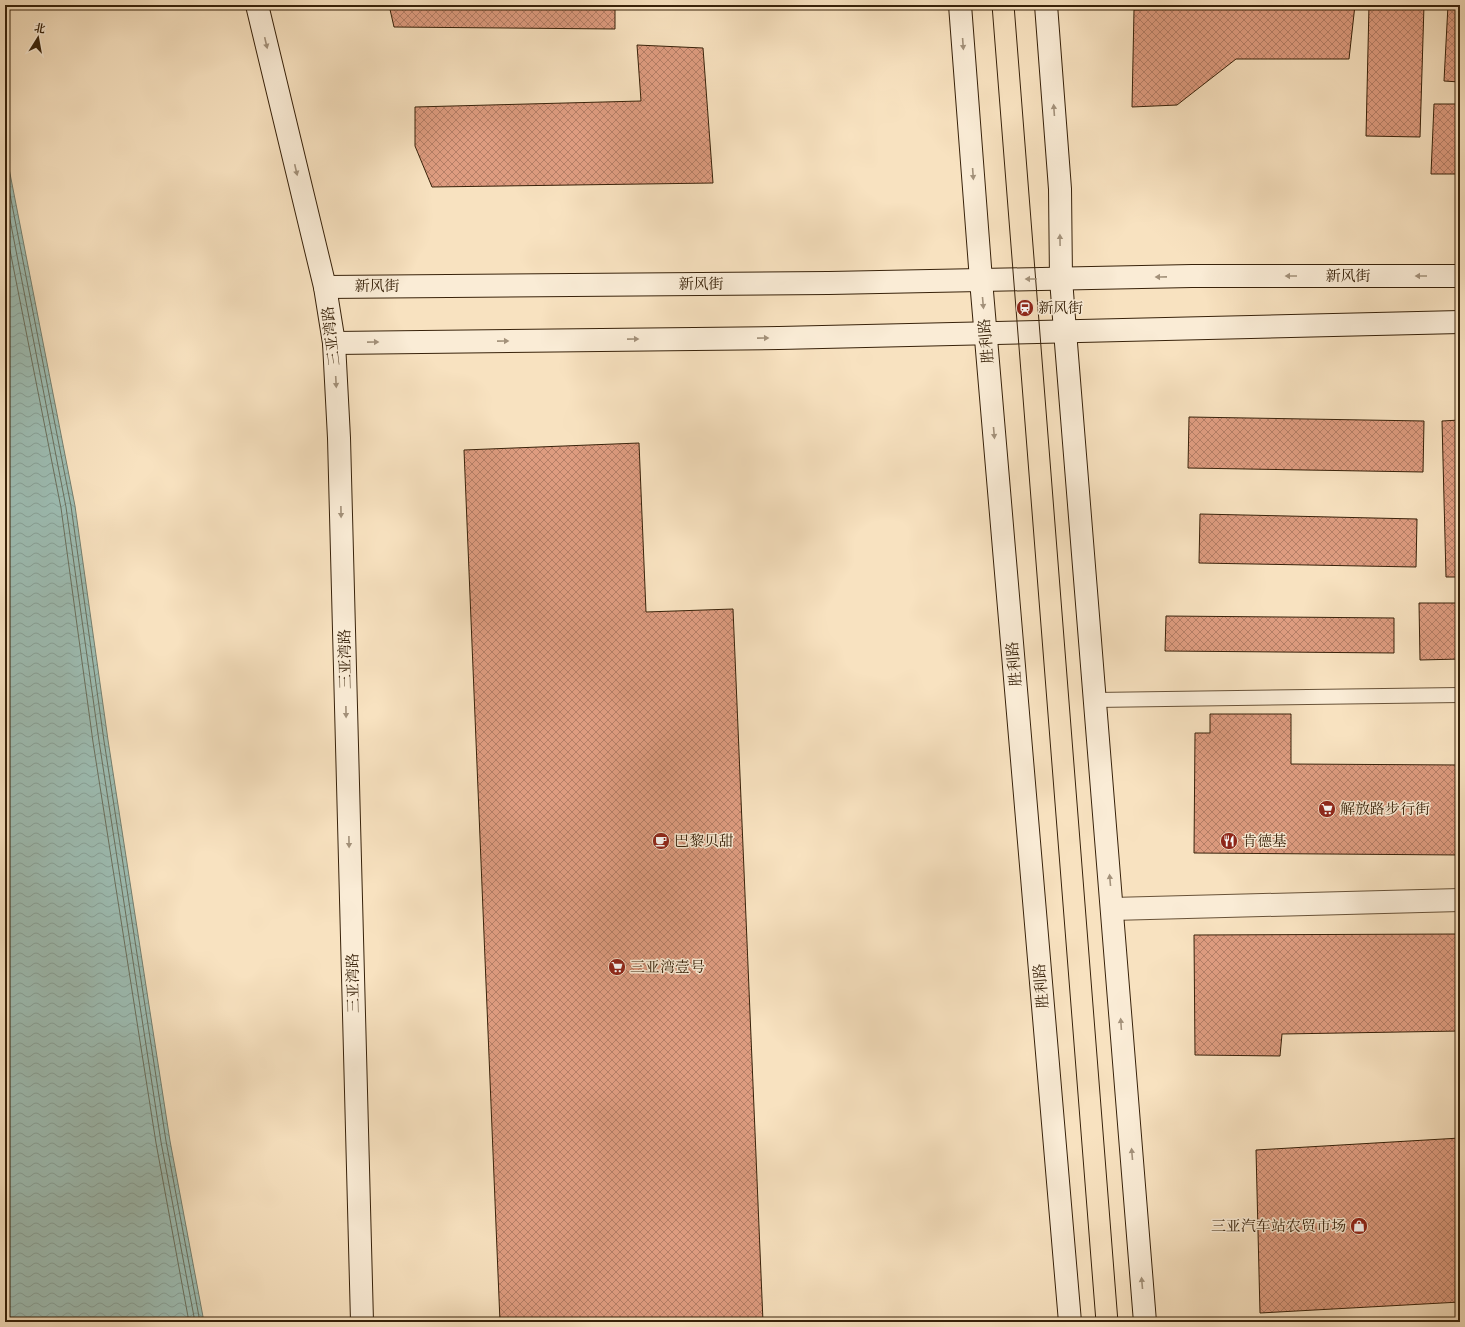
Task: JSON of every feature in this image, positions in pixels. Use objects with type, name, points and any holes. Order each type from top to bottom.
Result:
[{"type":"main road","name":"三亚湾路","points":[[257,5],[325,287],[334,343],[339,438],[362,1322]]},
{"type":"main road","name":"胜利路","points":[[960,5],[981,280],[1070,1322]]},
{"type":"main road","points":[[1046,5],[1060,189],[1061,279],[1145,1322]]},
{"type":"main road","name":"新风街","points":[[325,287],[821,283],[1192,276],[1460,276]]},
{"type":"main road","points":[[334,343],[779,338],[1460,322]]},
{"type":"main road","points":[[1112,909],[1460,900]]},
{"type":"lane","points":[[1095,700],[1460,695]]},
{"type":"water","points":[[5,148],[75,506],[108,740],[170,1141],[204,1322],[5,1322]]},
{"type":"building","points":[[389,5],[615,5],[615,29],[394,27]]},
{"type":"building","points":[[1301,5],[1355,5],[1349,59],[1236,59],[1177,105],[1132,107],[1134,10]]},
{"type":"building","points":[[1369,5],[1424,5],[1420,137],[1366,136]]},
{"type":"building","points":[[1448,5],[1460,5],[1460,82],[1444,81]]},
{"type":"building","points":[[637,45],[703,48],[713,183],[432,187],[415,146],[415,107],[641,101]]},
{"type":"building","points":[[1434,104],[1460,104],[1460,174],[1431,174]]},
{"type":"building","points":[[1189,417],[1424,421],[1423,472],[1188,468]]},
{"type":"building","points":[[1460,420],[1460,577],[1446,577],[1442,421]]},
{"type":"building","name":"三亚湾壹号","points":[[639,443],[646,612],[733,609],[763,1322],[500,1322],[464,450]]},
{"type":"building","points":[[1200,514],[1417,519],[1416,567],[1199,563]]},
{"type":"building","points":[[1419,603],[1460,603],[1460,659],[1420,660]]},
{"type":"building","points":[[1166,616],[1394,618],[1394,653],[1165,651]]},
{"type":"building","name":"解放路步行街","points":[[1210,714],[1291,714],[1291,764],[1460,765],[1460,855],[1194,853],[1195,733],[1210,733]]},
{"type":"building","points":[[1460,934],[1460,1031],[1282,1034],[1280,1056],[1195,1055],[1194,935]]},
{"type":"building","name":"三亚汽车站农贸市场","points":[[1460,1138],[1460,1302],[1260,1313],[1256,1150]]},
{"type":"tram line","points":[[992,5],[1096,1322]]},
{"type":"tram line","points":[[1014,5],[1118,1322]]},
{"type":"place","name":"新风街","points":[[1025,308]]},
{"type":"place","name":"解放路步行街","points":[[1327,809]]},
{"type":"place","name":"巴黎贝甜","points":[[661,841]]},
{"type":"place","name":"肯德基","points":[[1229,841]]},
{"type":"place","name":"三亚湾壹号","points":[[617,967]]},
{"type":"place","name":"三亚汽车站农贸市场","points":[[1359,1226]]}]
